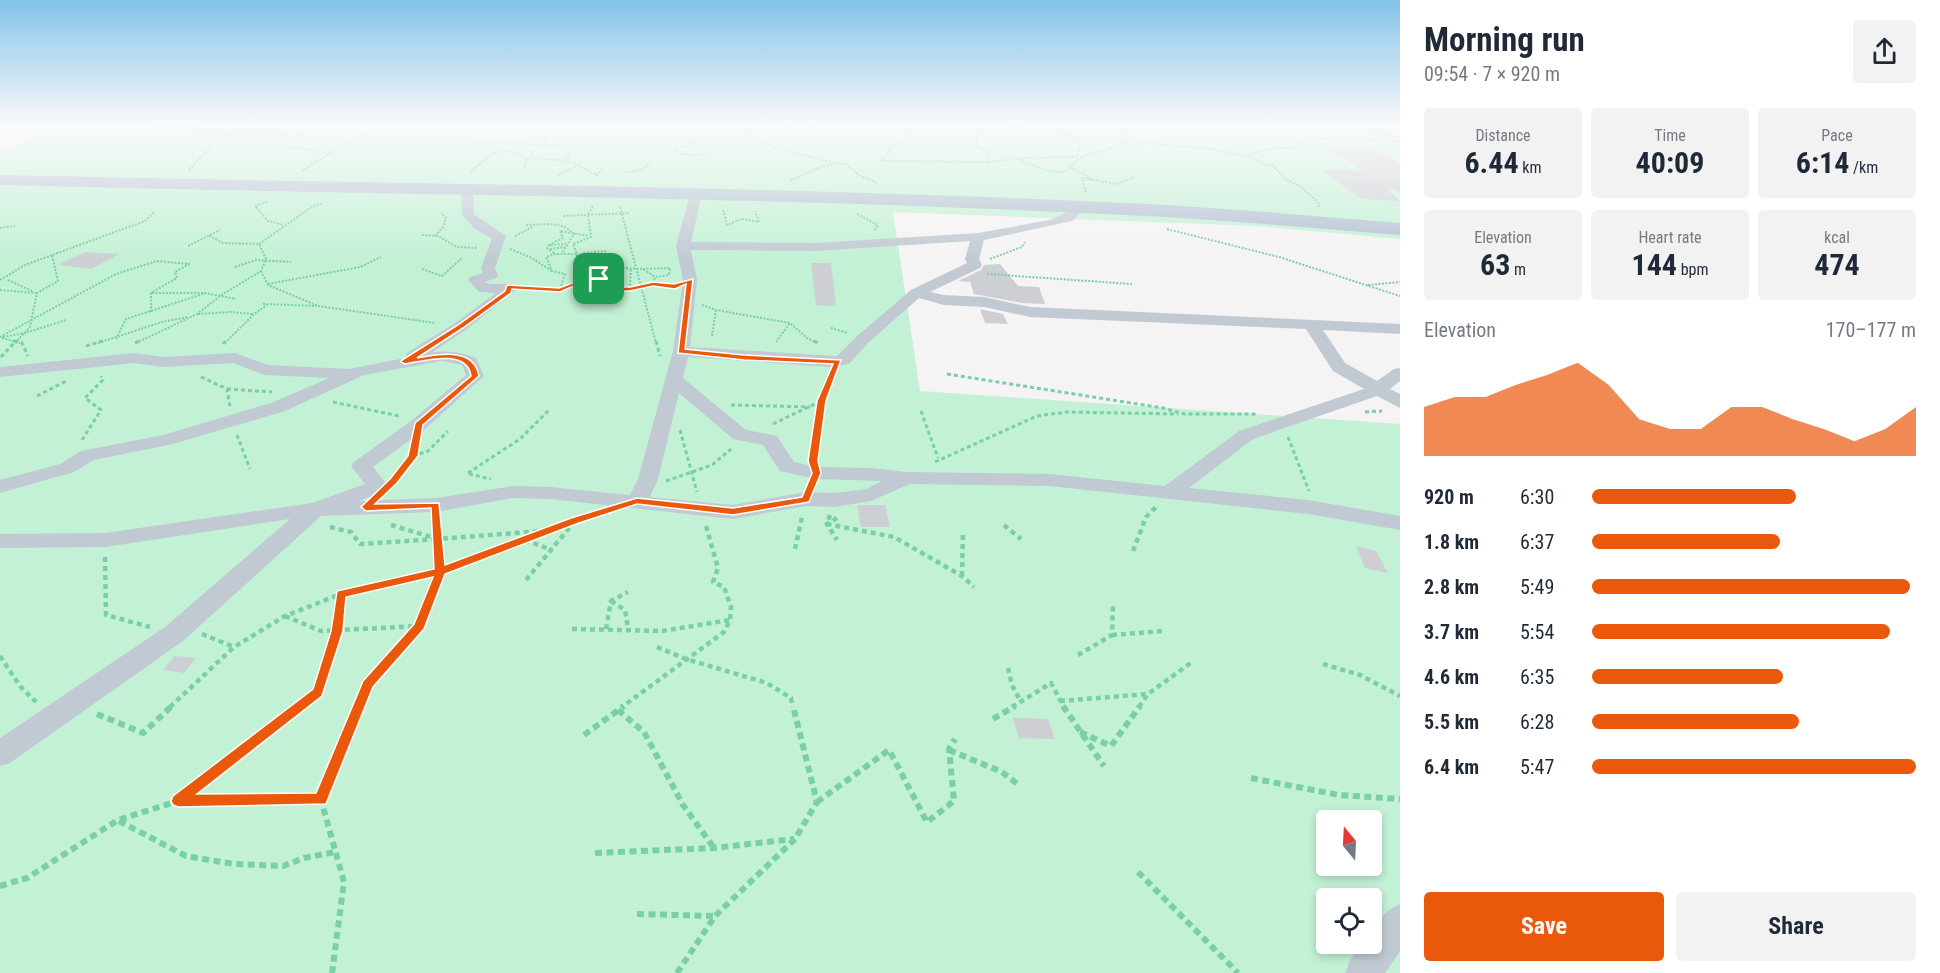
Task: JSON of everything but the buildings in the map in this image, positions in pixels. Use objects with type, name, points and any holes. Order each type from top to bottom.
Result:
[{"type":"main road","points":[[0,180],[460,190],[598,183],[696,194],[1081,207],[1400,229]]},
{"type":"street","points":[[460,190],[468,215],[480,226],[499,236],[488,268],[491,275],[475,280],[484,289],[509,287]]},
{"type":"street","points":[[637,501],[648,479],[681,351],[690,280],[683,246],[696,194]]},
{"type":"street","points":[[683,246],[816,247],[978,237],[1032,228],[1067,218],[1081,207]]},
{"type":"street","points":[[681,351],[838,362],[850,354],[863,339],[916,293],[980,270],[972,259],[978,237]]},
{"type":"street","points":[[405,362],[461,327],[508,291],[509,287]]},
{"type":"street","points":[[916,293],[944,300],[984,302],[1030,312],[1400,329]]},
{"type":"street","points":[[1312,326],[1339,367],[1400,402]]},
{"type":"street","points":[[0,487],[67,468],[88,455],[166,440],[278,407],[351,373],[405,362],[451,357],[470,362],[474,368],[475,376],[425,419],[361,466],[378,487],[326,508],[105,540],[0,541]]},
{"type":"street","points":[[0,372],[34,368],[103,367],[134,358],[164,362],[235,358],[265,370],[351,373]]},
{"type":"street","points":[[1168,493],[1239,439],[1253,432],[1377,390],[1400,373]]},
{"type":"street","points":[[674,379],[744,437],[760,437],[770,440],[787,467],[816,473],[1050,480],[1308,507],[1400,523]]},
{"type":"street","points":[[0,754],[178,630],[326,508],[373,515],[513,492],[550,493],[733,512],[806,500],[835,500],[872,495],[912,477]]},
{"type":"street","points":[[1363,973],[1400,921]]},
{"type":"path","points":[[188,170],[186,172],[197,175]]},
{"type":"path","points":[[284,225],[268,221],[255,206],[304,188],[299,173],[303,170]]},
{"type":"path","points":[[460,190],[477,170]]},
{"type":"path","points":[[557,175],[567,170]]},
{"type":"path","points":[[587,170],[598,183]]},
{"type":"path","points":[[591,237],[588,214],[602,170]]},
{"type":"path","points":[[625,172],[640,170]]},
{"type":"path","points":[[854,170],[882,186]]},
{"type":"path","points":[[1052,170],[1060,173],[1067,170]]},
{"type":"path","points":[[1076,170],[1092,179]]},
{"type":"path","points":[[1278,170],[1284,178],[1301,186],[1337,225]]},
{"type":"path","points":[[1081,207],[1086,196],[1082,178],[1118,184],[1128,183],[1135,177]]},
{"type":"path","points":[[727,225],[742,219],[759,222],[755,215],[755,195]]},
{"type":"path","points":[[0,280],[25,265],[106,233],[146,221],[155,210]]},
{"type":"path","points":[[435,236],[443,227],[446,218],[441,213]]},
{"type":"path","points":[[562,216],[630,213]]},
{"type":"path","points":[[208,235],[223,243],[259,244],[289,223]]},
{"type":"path","points":[[526,225],[554,224],[569,227],[574,234]]},
{"type":"path","points":[[0,228],[15,226]]},
{"type":"path","points":[[1157,226],[1279,257],[1400,296]]},
{"type":"path","points":[[980,270],[1022,247],[1032,228]]},
{"type":"path","points":[[188,246],[220,230]]},
{"type":"path","points":[[549,247],[564,238],[560,231],[591,237]]},
{"type":"path","points":[[562,253],[574,234]]},
{"type":"path","points":[[422,235],[435,236],[457,247],[510,249],[530,257],[552,271],[565,274],[560,290]]},
{"type":"path","points":[[582,289],[578,281],[573,244],[591,237]]},
{"type":"path","points":[[103,367],[135,343],[197,314],[223,294],[261,271],[266,259],[259,244]]},
{"type":"path","points":[[549,247],[566,245]]},
{"type":"path","points":[[549,247],[555,254]]},
{"type":"path","points":[[583,257],[584,253],[606,251]]},
{"type":"path","points":[[552,271],[546,257],[562,253],[576,254],[605,267],[670,268],[669,275],[655,277],[643,269]]},
{"type":"path","points":[[0,290],[35,292],[58,281],[52,255]]},
{"type":"path","points":[[268,285],[360,267],[381,257]]},
{"type":"path","points":[[422,269],[442,276],[462,258]]},
{"type":"path","points":[[235,267],[245,262],[266,259],[291,262]]},
{"type":"path","points":[[1,337],[116,274],[157,261],[189,264],[175,272],[177,278],[151,293]]},
{"type":"path","points":[[582,289],[599,279],[605,267]]},
{"type":"path","points":[[630,289],[631,268]]},
{"type":"path","points":[[980,270],[1132,284]]},
{"type":"path","points":[[261,271],[268,285],[318,306]]},
{"type":"path","points":[[653,284],[655,277]]},
{"type":"path","points":[[599,279],[604,287]]},
{"type":"path","points":[[604,287],[612,279]]},
{"type":"path","points":[[8,280],[35,292]]},
{"type":"path","points":[[582,289],[604,287],[630,289],[653,284],[675,287],[690,280]]},
{"type":"path","points":[[509,287],[560,290],[578,281]]},
{"type":"path","points":[[1367,285],[1400,282]]},
{"type":"path","points":[[0,357],[25,333],[30,321],[35,292]]},
{"type":"path","points":[[151,293],[223,294],[236,299]]},
{"type":"path","points":[[151,293],[151,312]]},
{"type":"path","points":[[88,455],[75,452],[101,410],[85,399],[103,380],[106,356],[126,319],[206,293]]},
{"type":"path","points":[[204,360],[265,304],[318,306],[413,321]]},
{"type":"path","points":[[712,336],[716,310],[790,323],[807,338],[821,345]]},
{"type":"path","points":[[197,314],[231,312],[254,314]]},
{"type":"path","points":[[84,346],[116,339],[161,321],[193,316]]},
{"type":"path","points":[[1,337],[25,333],[66,320]]},
{"type":"path","points":[[776,342],[790,323]]},
{"type":"path","points":[[1,337],[22,343],[34,368]]},
{"type":"path","points":[[816,473],[813,461],[820,403],[838,362]]},
{"type":"path","points":[[947,374],[1163,408],[1184,414]]},
{"type":"path","points":[[227,389],[304,394]]},
{"type":"path","points":[[333,402],[396,416],[425,419],[413,456],[373,515],[438,539]]},
{"type":"path","points":[[706,407],[736,404],[812,407]]},
{"type":"path","points":[[468,473],[520,439],[549,410]]},
{"type":"path","points":[[921,411],[938,459]]},
{"type":"path","points":[[912,477],[938,459],[1037,416],[1067,412],[1260,414]]},
{"type":"path","points":[[1284,422],[1291,448],[1309,489],[1308,507]]},
{"type":"path","points":[[413,456],[428,451],[448,430]]},
{"type":"path","points":[[1133,551],[1146,517],[1168,493]]},
{"type":"path","points":[[835,500],[827,524],[894,537],[962,576],[974,587]]},
{"type":"path","points":[[332,973],[344,882],[321,800],[368,685],[420,626],[440,571],[436,505]]},
{"type":"path","points":[[326,508],[328,527],[351,532],[360,544],[547,531]]},
{"type":"path","points":[[93,712],[143,733],[234,647],[285,616],[341,594],[440,571],[596,514]]},
{"type":"path","points":[[526,580],[575,520]]},
{"type":"path","points":[[1004,525],[1021,539]]},
{"type":"path","points":[[962,576],[963,531]]},
{"type":"path","points":[[105,540],[106,615],[178,630],[234,647]]},
{"type":"path","points":[[524,540],[552,549]]},
{"type":"path","points":[[611,601],[628,592]]},
{"type":"path","points":[[178,801],[318,692],[337,631],[341,594]]},
{"type":"path","points":[[611,601],[625,610],[628,628]]},
{"type":"path","points":[[606,629],[611,601]]},
{"type":"path","points":[[1112,635],[1113,603]]},
{"type":"path","points":[[285,616],[321,631],[420,626]]},
{"type":"path","points":[[572,629],[628,628],[662,631],[730,620],[724,632],[584,735]]},
{"type":"path","points":[[1078,655],[1112,635],[1162,631]]},
{"type":"path","points":[[657,647],[686,659],[767,683],[791,698],[817,802]]},
{"type":"path","points":[[0,656],[20,686],[51,717]]},
{"type":"path","points":[[1080,731],[1111,746],[1148,694],[1192,662]]},
{"type":"path","points":[[1323,664],[1360,675],[1400,696]]},
{"type":"path","points":[[1008,668],[1012,684],[1021,702]]},
{"type":"path","points":[[993,719],[1051,683],[1060,701],[1104,766]]},
{"type":"path","points":[[1060,701],[1148,694]]},
{"type":"path","points":[[618,710],[644,732],[683,806],[714,848]]},
{"type":"path","points":[[676,973],[715,916],[795,839],[817,802],[889,750],[927,822],[954,801],[949,749],[955,739]]},
{"type":"path","points":[[949,749],[1002,772],[1020,786]]},
{"type":"path","points":[[1251,778],[1339,795],[1400,799]]},
{"type":"path","points":[[0,886],[27,878],[118,820],[178,801],[321,800]]},
{"type":"path","points":[[118,820],[186,856],[234,864],[283,866],[304,858],[335,852]]},
{"type":"path","points":[[595,853],[714,848],[795,839]]},
{"type":"path","points":[[1138,872],[1238,973]]},
{"type":"path","points":[[637,914],[715,916]]},
{"type":"green space","points":[[0,170],[1400,170],[1400,239],[1255,226],[893,212],[920,391],[1400,424],[1400,973],[0,973]]},
{"type":"route","points":[[599,279],[582,289],[578,281],[560,290],[509,287],[508,291],[461,327],[405,362],[442,356],[460,358],[470,362],[474,368],[475,376],[418,424],[413,456],[394,481],[366,507],[436,505],[440,571],[420,626],[368,685],[321,800],[178,801],[318,692],[337,631],[341,594],[440,571],[575,520],[637,501],[733,512],[806,500],[816,473],[813,461],[821,401],[838,362],[681,351],[690,280],[675,287],[653,284],[630,289],[604,289],[599,279]]}]
